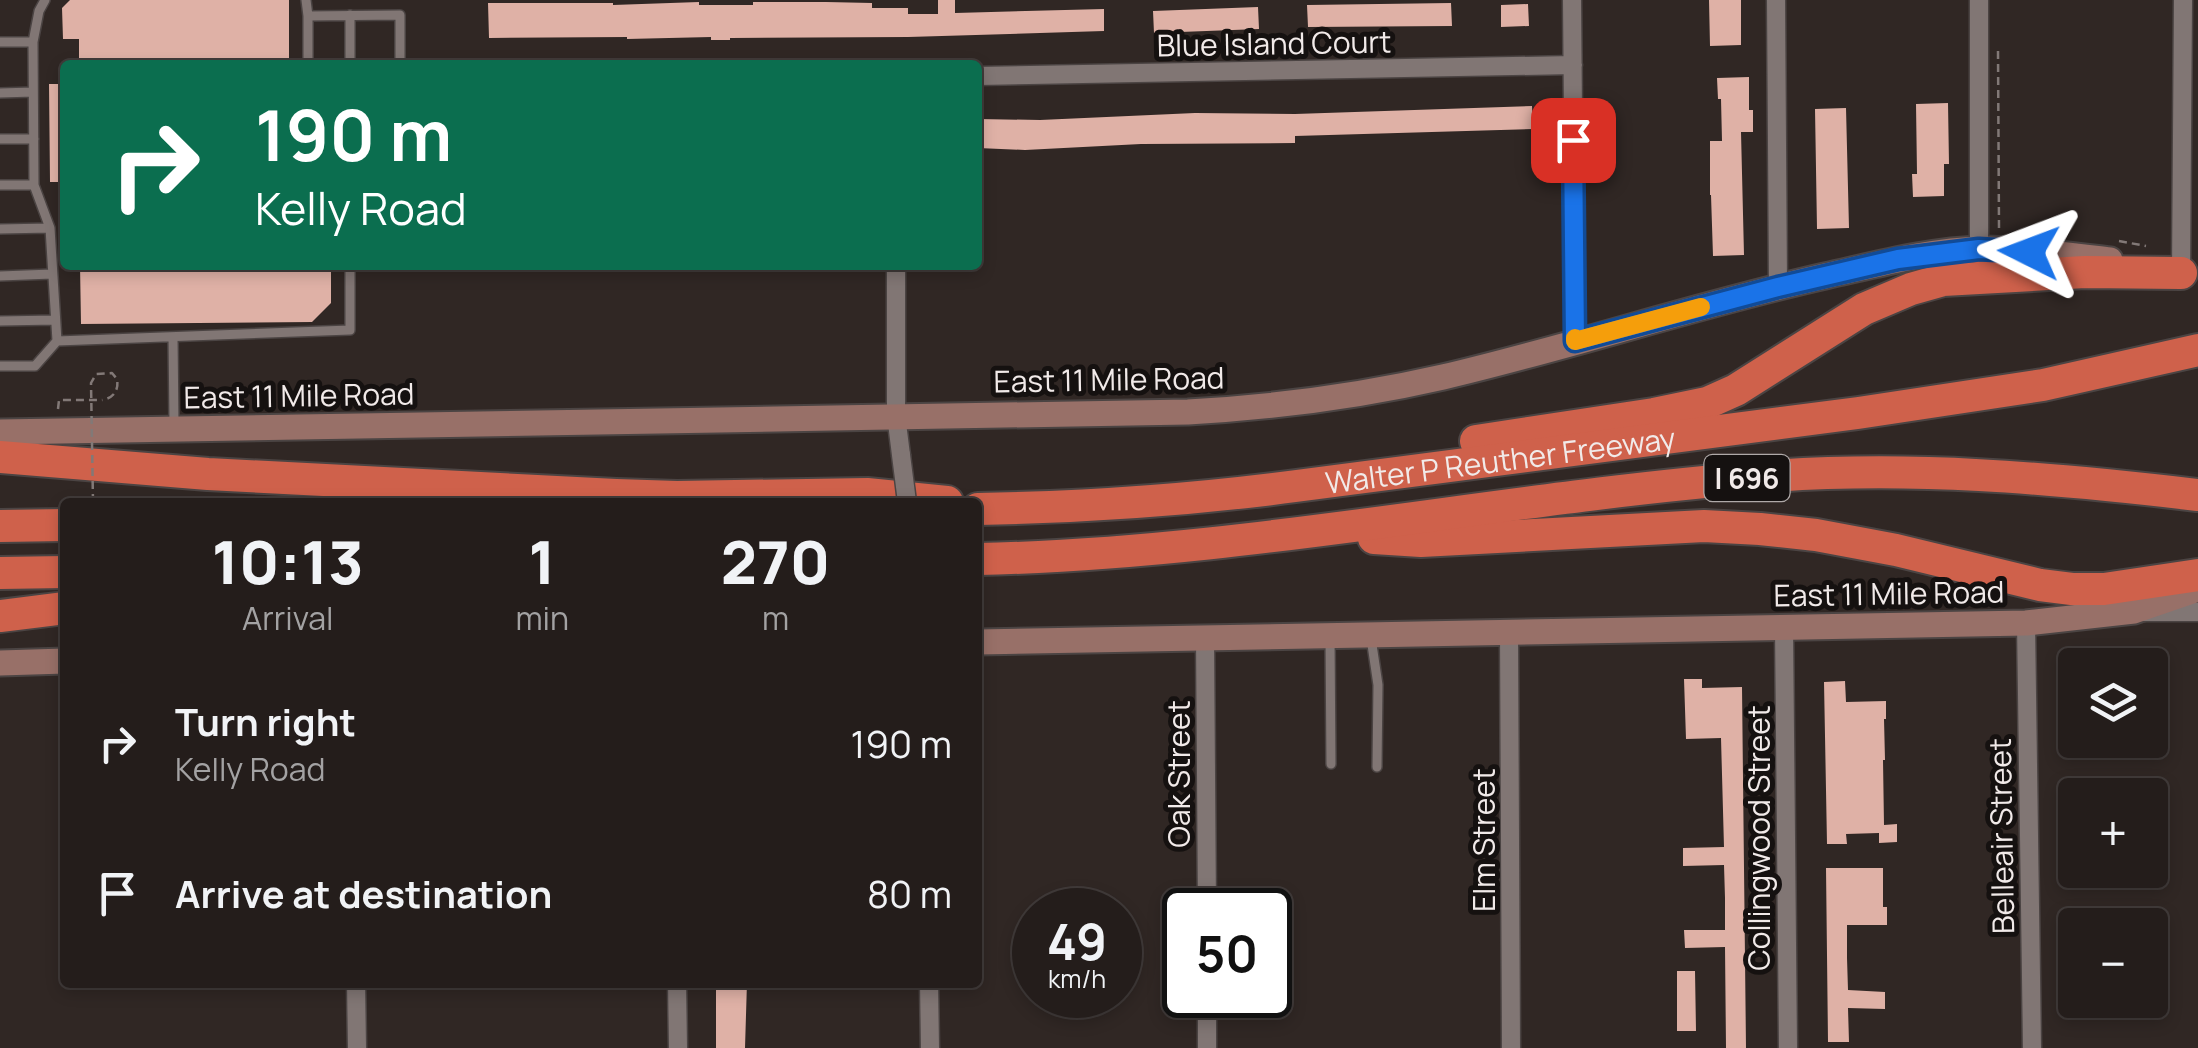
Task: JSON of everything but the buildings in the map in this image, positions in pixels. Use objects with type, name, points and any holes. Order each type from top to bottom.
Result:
[{"type":"highway","points":[[1312,484],[1371,464],[1454,444],[1707,403],[1736,390],[1864,309],[1927,284],[2085,272],[2190,276]]},
{"type":"highway","name":"Walter P Reuther Freeway","points":[[986,508],[1192,499],[1858,413],[2043,385],[2198,350]]},
{"type":"highway","points":[[0,457],[208,474],[616,495],[867,494],[907,498]]},
{"type":"highway","name":"Walter P Reuther Freeway","points":[[982,559],[1112,553],[1299,534],[1580,496],[1761,477],[1918,472],[2019,476],[2198,495]]},
{"type":"highway","points":[[0,526],[60,525]]},
{"type":"highway","points":[[1299,534],[1422,541],[1704,526],[1816,536],[2072,589],[2198,576]]},
{"type":"highway","points":[[0,573],[60,572]]},
{"type":"highway","points":[[0,616],[60,609]]},
{"type":"main road","name":"East 11 Mile Road","points":[[0,432],[1188,412],[1275,407],[1365,394],[1446,376],[1898,259],[1979,249],[2075,256],[2190,276]]},
{"type":"main road","name":"East 11 Mile Road","points":[[982,642],[2026,623],[2134,611],[2198,589]]},
{"type":"main road","points":[[0,663],[60,661]]},
{"type":"street","points":[[1572,0],[1575,341]]},
{"type":"street","points":[[1776,0],[1778,287]]},
{"type":"street","points":[[1979,0],[1979,249]]},
{"type":"street","points":[[2183,0],[2190,276]]},
{"type":"street","name":"Blue Island Court","points":[[982,76],[1572,65]]},
{"type":"street","points":[[896,270],[896,415],[906,498]]},
{"type":"street","points":[[2134,611],[2198,612]]},
{"type":"street","name":"Belleair Street","points":[[2026,623],[2032,1048]]},
{"type":"street","name":"Collingwood Street","points":[[1784,627],[1788,1048]]},
{"type":"street","name":"Elm Street","points":[[1509,632],[1511,1048]]},
{"type":"street","name":"Oak Street","points":[[1205,638],[1206,888]]},
{"type":"street","points":[[356,988],[357,1048]]},
{"type":"street","points":[[678,988],[678,1048]]},
{"type":"street","points":[[929,988],[930,1048]]},
{"type":"street","points":[[1207,1018],[1208,1048]]},
{"type":"lane","points":[[0,366],[36,366],[56,341],[50,228],[34,185],[33,42],[44,0]]},
{"type":"lane","points":[[306,0],[308,60]]},
{"type":"lane","points":[[308,16],[400,15],[400,60]]},
{"type":"lane","points":[[350,16],[350,60]]},
{"type":"lane","points":[[0,42],[33,42]]},
{"type":"lane","points":[[0,93],[33,92]]},
{"type":"lane","points":[[0,140],[34,139]]},
{"type":"lane","points":[[0,185],[34,185]]},
{"type":"lane","points":[[0,229],[50,228]]},
{"type":"lane","points":[[56,341],[350,330],[350,270]]},
{"type":"lane","points":[[0,276],[52,274]]},
{"type":"lane","points":[[0,320],[55,320]]},
{"type":"lane","points":[[173,337],[174,430]]},
{"type":"lane","points":[[1370,635],[1378,685],[1377,768]]},
{"type":"lane","points":[[1330,636],[1331,764]]},
{"type":"path","points":[[1998,38],[1999,230]]},
{"type":"path","points":[[58,410],[58,400],[91,400],[102,400],[110,398],[117,391],[117,378],[112,373],[96,374],[91,383],[91,400],[93,498]]},
{"type":"slow traffic","points":[[1575,338],[1701,307]]},
{"type":"route","points":[[1573,140],[1575,341],[1898,259],[1979,249],[2029,252]]}]
